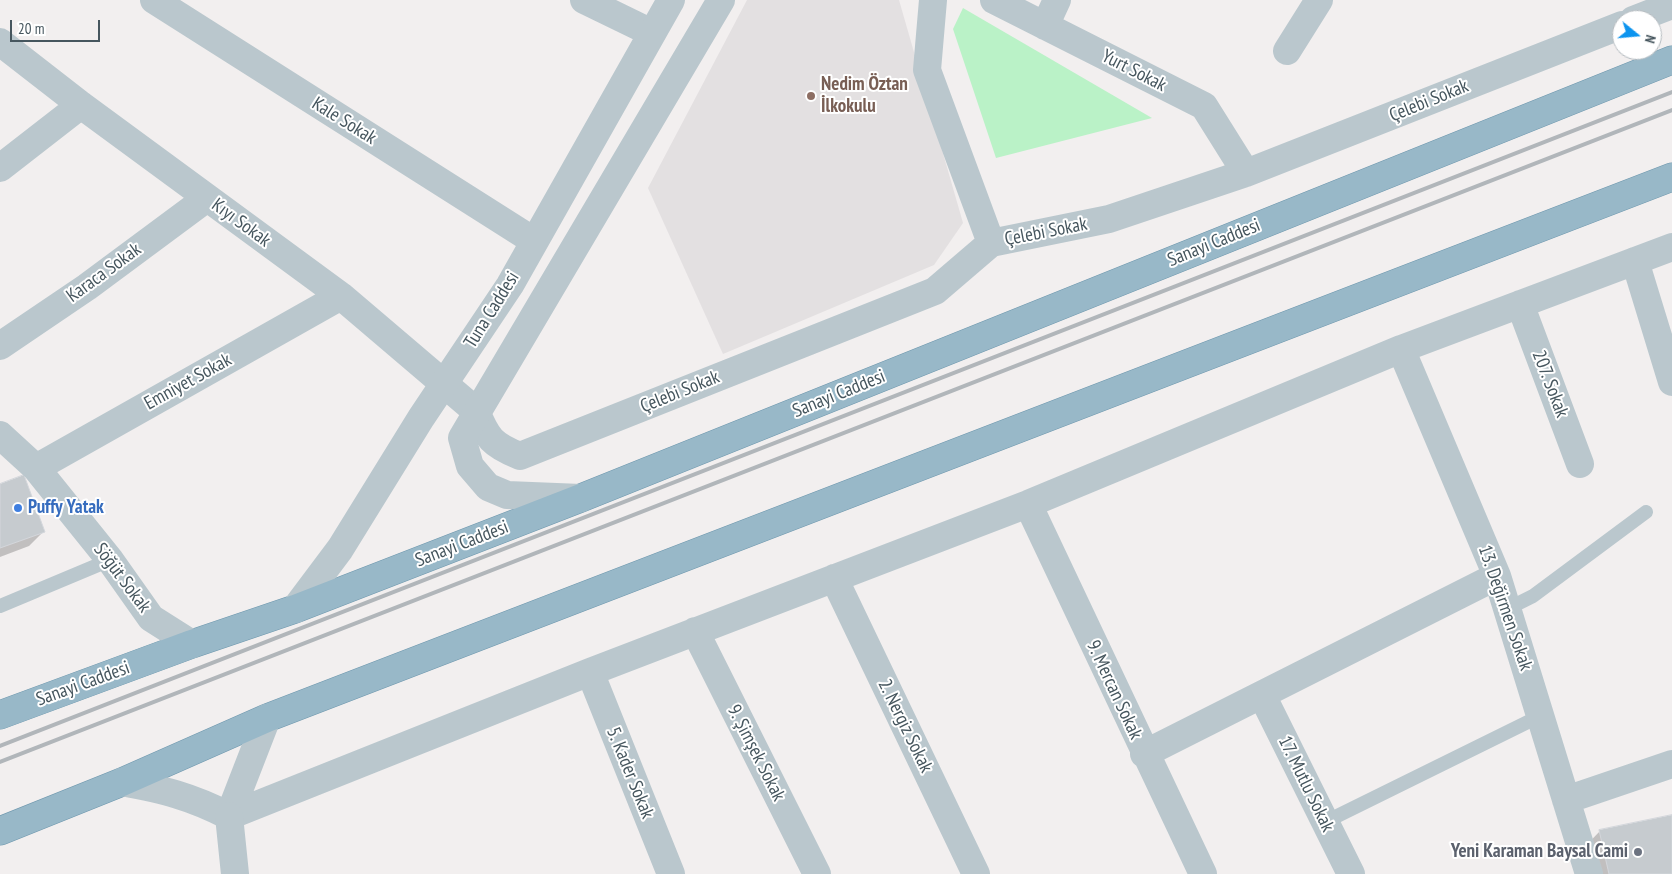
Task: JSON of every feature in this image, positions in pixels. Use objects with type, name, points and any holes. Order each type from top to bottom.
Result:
[{"type":"highway","name":"Sanayi Caddesi","points":[[0,715],[192,644],[295,609],[581,498],[1672,60]]},
{"type":"highway","points":[[0,831],[122,782],[267,718],[1672,176]]},
{"type":"street","name":"Kale Sokak","points":[[154,0],[534,241]]},
{"type":"street","points":[[584,0],[652,33]]},
{"type":"street","name":"Tuna Caddesi","points":[[295,609],[340,549],[510,285],[671,0]]},
{"type":"street","name":"Tuna Caddesi","points":[[581,498],[507,495],[488,487],[470,466],[462,438],[476,411],[721,0]]},
{"type":"street","points":[[933,0],[927,70],[991,243]]},
{"type":"street","name":"Yurt Sokak","points":[[994,0],[1204,106],[1246,173]]},
{"type":"street","points":[[1045,26],[1057,0]]},
{"type":"street","points":[[1287,51],[1320,0]]},
{"type":"street","points":[[1659,10],[1672,5]]},
{"type":"street","name":"Çelebi Sokak","points":[[476,411],[486,436],[502,449],[520,456],[936,291],[991,243],[1109,219],[1246,173],[1612,28]]},
{"type":"street","name":"Kıyı Sokak","points":[[0,42],[81,106],[341,296],[476,411]]},
{"type":"street","points":[[0,168],[81,106]]},
{"type":"street","name":"Karaca Sokak","points":[[0,346],[87,287],[207,198]]},
{"type":"street","points":[[122,782],[173,791],[206,804],[229,816],[590,672],[1028,504],[1401,348],[1672,247]]},
{"type":"street","points":[[1635,261],[1672,382]]},
{"type":"street","name":"Emniyet Sokak","points":[[36,468],[341,296]]},
{"type":"street","name":"207. Sokak","points":[[1520,304],[1580,464]]},
{"type":"street","name":"13. Değirmen Sokak","points":[[1401,348],[1497,576],[1589,874]]},
{"type":"street","name":"Söğüt Sokak","points":[[0,434],[36,468],[110,560],[152,618],[192,644]]},
{"type":"street","name":"9. Mercan Sokak","points":[[1028,504],[1144,754],[1203,874]]},
{"type":"street","points":[[1144,754],[1497,576]]},
{"type":"street","name":"2. Nergiz Sokak","points":[[834,578],[976,874]]},
{"type":"street","name":"9. Şimşek Sokak","points":[[695,631],[817,874]]},
{"type":"street","name":"5. Kader Sokak","points":[[590,672],[671,874]]},
{"type":"street","name":"17. Mutlu Sokak","points":[[1262,695],[1351,874]]},
{"type":"street","points":[[235,874],[229,816],[267,718]]},
{"type":"street","points":[[1566,800],[1672,764]]},
{"type":"lane","points":[[1507,609],[1534,596],[1646,512]]},
{"type":"lane","points":[[0,606],[110,560]]},
{"type":"lane","points":[[1325,822],[1540,716]]},
{"type":"shaded area","name":"Nedim Öztan İlkokulu","points":[[747,0],[899,0],[963,223],[934,265],[723,354],[648,188]]},
{"type":"green space","points":[[963,8],[1152,118],[996,158],[953,29]]},
{"type":"building","name":"Puffy Yatak","points":[[24,475],[45,532],[0,548],[0,484]]},
{"type":"building","name":"Yeni Karaman Baysal Cami","points":[[1672,815],[1672,874],[1609,874],[1599,830]]},
{"type":"railway","points":[[0,746],[1672,92]]},
{"type":"railway","points":[[0,762],[1672,110]]},
{"type":"place","name":"Nedim Öztan İlkokulu","points":[[811,96]]},
{"type":"place","name":"Puffy Yatak","points":[[18,508]]},
{"type":"place","name":"Yeni Karaman Baysal Cami","points":[[1638,852]]}]
